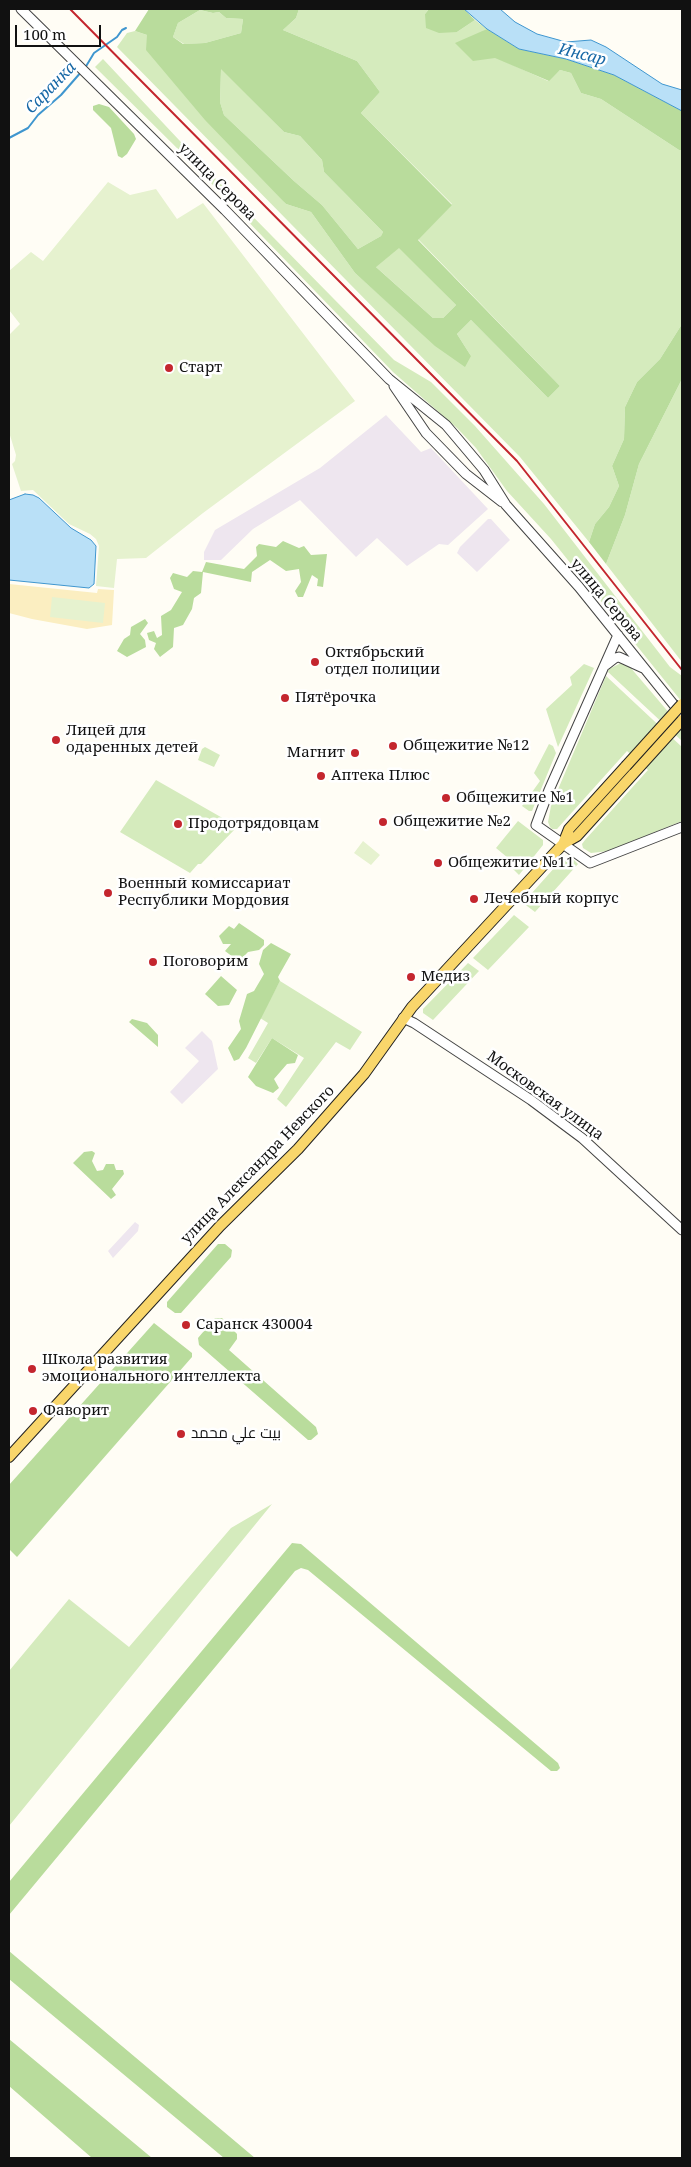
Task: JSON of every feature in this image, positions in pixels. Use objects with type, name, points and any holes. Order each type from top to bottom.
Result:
[{"type":"main road","points":[[563,844],[569,828],[682,704]]},
{"type":"main road","points":[[563,844],[577,836],[682,720]]},
{"type":"main road","name":"улица Александра Невского","points":[[9,1457],[220,1226],[321,1124],[364,1074],[404,1018],[563,844]]},
{"type":"street","name":"улица Серова","points":[[21,9],[226,210],[389,380],[446,425],[484,470],[506,505],[606,620],[682,715]]},
{"type":"street","name":"улица Серова","points":[[389,380],[426,433],[466,474],[506,505]]},
{"type":"street","points":[[426,433],[426,427],[436,420],[446,425]]},
{"type":"street","points":[[606,620],[611,637],[610,653]]},
{"type":"street","points":[[618,635],[536,824],[590,863],[682,827]]},
{"type":"street","points":[[602,669],[609,662],[620,658],[646,669]]},
{"type":"street","name":"Московская улица","points":[[404,1018],[445,1043],[571,1129],[609,1161],[682,1230]]},
{"type":"shaded area","points":[[386,415],[421,452],[431,448],[488,509],[448,545],[439,544],[407,566],[377,538],[356,557],[300,500],[253,529],[221,560],[204,560],[204,552],[215,530],[320,468]]},
{"type":"shaded area","points":[[488,519],[491,519],[510,540],[477,572],[457,553],[460,547]]},
{"type":"shaded area","points":[[202,1031],[212,1041],[218,1069],[182,1104],[170,1092],[199,1061],[185,1048]]},
{"type":"shaded area","points":[[135,1222],[139,1225],[138,1231],[113,1258],[108,1251]]},
{"type":"green space","points":[[149,9],[299,9],[296,18],[283,30],[357,61],[380,92],[361,113],[452,205],[418,240],[560,386],[548,398],[471,320],[457,334],[471,356],[465,367],[435,346],[355,273],[311,212],[286,204],[205,120],[146,50],[147,35],[135,31]],"holes":[[[200,10],[213,13],[219,12],[226,18],[243,19],[241,33],[205,43],[183,44],[173,37],[178,23]],[[221,69],[284,132],[300,136],[322,160],[324,172],[383,232],[381,236],[358,249],[322,205],[224,115],[220,102]],[[399,248],[456,305],[443,318],[433,318],[376,267]]]},
{"type":"green space","points":[[299,9],[429,9],[425,14],[457,32],[475,20],[487,29],[475,36],[495,57],[548,81],[560,70],[571,73],[581,93],[601,99],[679,150],[682,150],[682,324],[660,359],[637,382],[625,407],[624,439],[612,466],[619,486],[609,507],[595,524],[589,542],[520,457],[117,47],[127,33],[135,31],[147,35],[286,204],[311,212],[355,273],[392,306],[471,356],[457,334],[471,320],[548,398],[560,386],[418,239],[452,204],[361,113],[380,92],[357,61],[283,30],[296,18]]},
{"type":"green space","points":[[429,9],[464,9],[475,20],[457,32],[439,33],[426,28],[425,14]]},
{"type":"green space","points":[[200,10],[213,13],[219,12],[226,18],[243,19],[241,33],[205,43],[184,44],[173,37],[178,23]]},
{"type":"green space","points":[[487,29],[519,49],[566,59],[614,75],[682,111],[682,150],[679,150],[601,99],[581,93],[571,73],[560,70],[549,81],[495,58],[473,61],[455,43]]},
{"type":"green space","points":[[103,59],[210,173],[394,360],[431,382],[475,426],[544,504],[670,667],[682,676],[682,702],[551,539],[507,491],[476,448],[457,428],[393,372],[186,157],[95,67]]},
{"type":"green space","points":[[221,68],[284,132],[300,136],[322,160],[324,172],[383,232],[381,236],[358,249],[322,205],[224,115],[220,102]]},
{"type":"green space","points":[[99,104],[109,107],[134,134],[136,139],[127,154],[122,158],[118,156],[111,128],[93,110],[93,106]]},
{"type":"green space","name":"Старт","points":[[108,182],[130,195],[156,189],[177,219],[203,203],[355,401],[203,513],[146,558],[117,559],[114,588],[96,586],[99,546],[96,539],[69,524],[33,490],[21,491],[12,464],[15,461],[16,455],[9,432],[9,335],[20,324],[9,310],[9,271],[31,252],[43,261]]},
{"type":"green space","points":[[399,247],[456,305],[443,318],[433,318],[375,266]]},
{"type":"green space","points":[[682,324],[682,379],[639,464],[625,515],[606,564],[589,542],[595,524],[609,507],[619,486],[612,466],[624,439],[625,407],[637,382],[660,359]]},
{"type":"green space","points":[[682,379],[682,662],[606,564],[625,515],[639,464]]},
{"type":"green space","points":[[283,541],[299,548],[304,546],[311,555],[327,554],[323,587],[317,586],[318,579],[312,575],[303,597],[298,597],[295,591],[301,582],[299,569],[286,571],[270,560],[252,572],[251,582],[203,572],[201,593],[194,598],[192,609],[183,625],[174,628],[173,647],[160,657],[154,649],[156,643],[149,640],[147,633],[154,631],[157,638],[162,635],[161,616],[171,610],[182,592],[174,589],[170,578],[173,573],[187,577],[193,571],[202,572],[206,562],[244,569],[257,556],[256,547],[259,544],[276,547]]},
{"type":"green space","points":[[52,597],[105,603],[103,623],[50,617]]},
{"type":"green space","points":[[145,619],[148,623],[140,634],[145,640],[146,647],[127,657],[117,651],[124,639],[130,635],[131,627]]},
{"type":"green space","points":[[623,662],[630,667],[682,728],[682,741],[608,672],[609,669]]},
{"type":"green space","points":[[584,664],[594,668],[558,747],[546,709],[572,685],[570,677]]},
{"type":"green space","points":[[606,676],[682,747],[682,821],[609,851],[591,853],[583,848],[582,844],[648,770],[627,751],[557,829],[550,827],[548,822],[551,806]]},
{"type":"green space","points":[[549,744],[553,746],[556,753],[532,811],[529,811],[522,806],[540,781],[534,773]]},
{"type":"green space","points":[[205,747],[220,755],[214,767],[198,760],[202,749]]},
{"type":"green space","points":[[156,780],[233,824],[236,828],[190,873],[120,832]]},
{"type":"green space","points":[[518,821],[543,840],[543,845],[519,875],[511,867],[514,863],[496,848]]},
{"type":"green space","points":[[363,841],[380,855],[371,865],[354,853]]},
{"type":"green space","points":[[564,857],[571,857],[578,864],[535,912],[523,903]]},
{"type":"green space","points":[[514,915],[529,927],[488,970],[473,958]]},
{"type":"green space","points":[[239,923],[264,940],[264,945],[259,950],[248,952],[237,963],[231,961],[233,957],[225,951],[231,944],[223,944],[219,936],[229,926],[234,929]]},
{"type":"green space","points":[[271,943],[291,954],[278,977],[280,981],[246,1048],[239,1059],[234,1061],[228,1048],[241,1029],[239,1021],[247,994],[254,991],[264,974],[259,964],[263,950]]},
{"type":"green space","points":[[468,963],[479,971],[433,1020],[423,1013],[423,1009]]},
{"type":"green space","points":[[221,976],[237,990],[229,1005],[218,1006],[205,994]]},
{"type":"green space","points":[[280,981],[362,1032],[350,1050],[336,1042],[286,1107],[277,1099],[304,1058],[272,1038],[256,1063],[248,1058],[268,1023],[260,1018]]},
{"type":"green space","points":[[132,1019],[147,1023],[158,1035],[158,1047],[129,1022]]},
{"type":"green space","points":[[272,1038],[298,1055],[295,1063],[287,1064],[274,1079],[279,1088],[273,1093],[256,1086],[248,1077]]},
{"type":"green space","points":[[92,1151],[95,1153],[92,1161],[97,1171],[103,1170],[106,1164],[114,1164],[116,1170],[123,1170],[124,1174],[112,1189],[116,1195],[111,1199],[73,1163],[84,1152]]},
{"type":"green space","points":[[218,1244],[225,1244],[232,1250],[231,1257],[181,1313],[175,1313],[167,1307],[167,1302]]},
{"type":"green space","points":[[215,1318],[222,1318],[237,1334],[237,1339],[229,1350],[316,1427],[318,1434],[311,1440],[308,1440],[199,1345],[198,1338]]},
{"type":"green space","points":[[154,1323],[192,1353],[192,1357],[17,1557],[9,1549],[9,1485]]},
{"type":"green space","points":[[272,1504],[9,1826],[9,1671],[69,1599],[129,1647],[231,1528]]},
{"type":"green space","points":[[292,1543],[301,1544],[558,1763],[560,1768],[557,1771],[551,1771],[308,1570],[301,1568],[295,1571],[9,1915],[9,1882]]},
{"type":"green space","points":[[9,1951],[255,2158],[224,2158],[9,1979]]},
{"type":"green space","points":[[9,2039],[152,2158],[92,2158],[9,2086]]},
{"type":"sand","points":[[9,584],[97,593],[98,589],[114,590],[112,625],[87,629],[9,613]]},
{"type":"water","name":"Инсар","points":[[464,9],[500,9],[515,22],[537,34],[566,42],[591,40],[606,47],[662,84],[682,90],[682,111],[614,75],[566,59],[519,49],[487,29]]},
{"type":"water","points":[[25,494],[39,498],[71,528],[91,540],[96,546],[94,584],[89,588],[9,580],[9,500]]},
{"type":"waterway","name":"Саранка","points":[[85,68],[94,53],[117,37],[126,28]]},
{"type":"waterway","name":"Саранка","points":[[9,138],[28,128],[38,115],[61,95],[82,71]]},
{"type":"railway","points":[[70,9],[517,461],[682,670]]},
{"type":"place","name":"Старт","points":[[169,368]]},
{"type":"place","name":"Октябрьский отдел полиции","points":[[315,662]]},
{"type":"place","name":"Пятёрочка","points":[[285,698]]},
{"type":"place","name":"Лицей для одаренных детей","points":[[56,740]]},
{"type":"place","name":"Общежитие №12","points":[[393,746]]},
{"type":"place","name":"Магнит","points":[[355,753]]},
{"type":"place","name":"Аптека Плюс","points":[[321,776]]},
{"type":"place","name":"Общежитие №1","points":[[446,798]]},
{"type":"place","name":"Общежитие №2","points":[[383,822]]},
{"type":"place","name":"Продотрядовцам","points":[[178,824]]},
{"type":"place","name":"Общежитие №11","points":[[438,863]]},
{"type":"place","name":"Военный комиссариат Республики Мордовия","points":[[108,893]]},
{"type":"place","name":"Лечебный корпус","points":[[474,899]]},
{"type":"place","name":"Поговорим","points":[[153,962]]},
{"type":"place","name":"Медиз","points":[[411,977]]},
{"type":"place","name":"Саранск 430004","points":[[186,1325]]},
{"type":"place","name":"Школа развития эмоционального интеллекта","points":[[32,1369]]},
{"type":"place","name":"Фаворит","points":[[33,1411]]},
{"type":"place","name":"بيت علي محمد","points":[[181,1434]]}]
